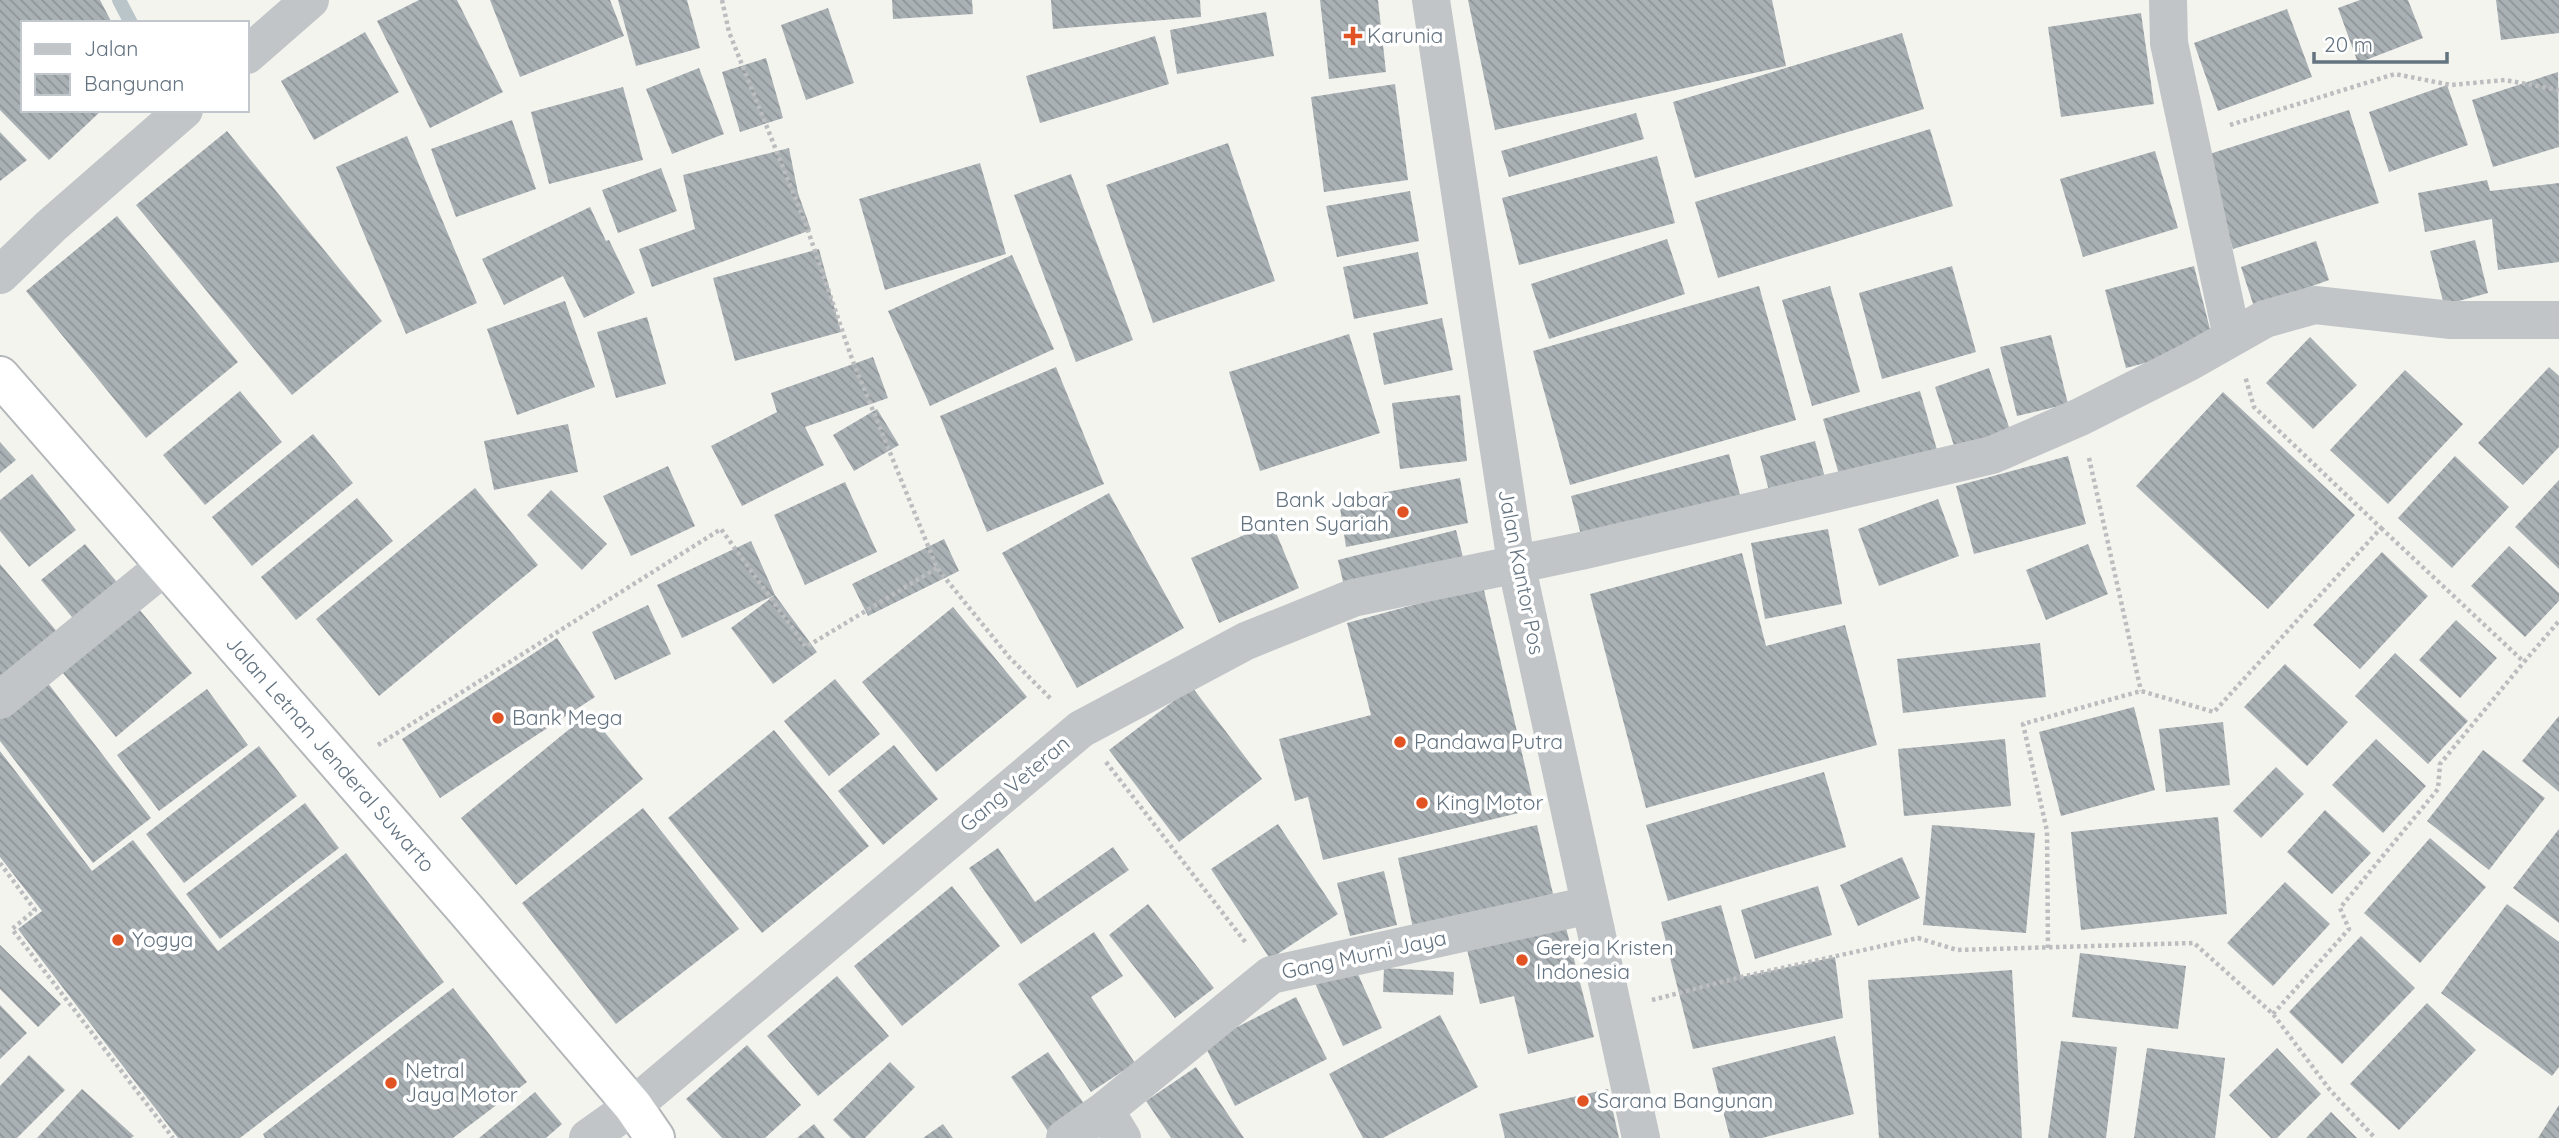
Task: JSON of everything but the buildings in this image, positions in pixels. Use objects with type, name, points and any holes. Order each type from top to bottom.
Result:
[{"type":"highway","name":"Jalan Letnan Jenderal Suwarto","points":[[0,376],[633,1106],[654,1138]]},
{"type":"street","points":[[248,54],[310,0]]},
{"type":"street","name":"Jalan Kantor Pos","points":[[1431,0],[1516,563],[1641,1138]]},
{"type":"street","points":[[2168,0],[2169,43],[2232,337]]},
{"type":"street","points":[[0,275],[51,226],[182,112]]},
{"type":"street","name":"Gang Veteran","points":[[588,1138],[633,1106],[1081,729],[1246,641],[1353,597],[1581,551],[1992,456],[2189,362],[2265,319],[2315,306],[2451,320],[2559,320]]},
{"type":"street","points":[[0,700],[165,566]]},
{"type":"street","name":"Gang Murni Jaya","points":[[1065,1138],[1114,1124],[1271,975],[1590,905]]},
{"type":"path","points":[[722,0],[729,32],[806,225],[852,359],[937,568],[1009,657],[1081,729],[1271,975]]},
{"type":"path","points":[[2189,137],[2395,74],[2451,85],[2505,80],[2559,90]]},
{"type":"path","points":[[2232,337],[2254,407],[2524,662]]},
{"type":"path","points":[[2080,416],[2141,691]]},
{"type":"path","points":[[2048,948],[2047,831],[2023,724],[2141,691],[2214,712],[2381,528]]},
{"type":"path","points":[[342,768],[722,529],[806,647],[937,568]]},
{"type":"path","points":[[2273,1014],[2349,929],[2340,908],[2438,789],[2440,764],[2559,621]]},
{"type":"path","points":[[0,863],[35,910],[12,929],[173,1138]]},
{"type":"path","points":[[1613,1008],[1918,938],[1957,950],[2194,943],[2273,1014],[2330,1090],[2375,1138]]},
{"type":"waterway","points":[[119,0],[130,21]]},
{"type":"place","name":"Karunia","points":[[1353,36]]},
{"type":"place","name":"Bank Jabar Banten Syariah","points":[[1403,512]]},
{"type":"place","name":"Bank Mega","points":[[498,718]]},
{"type":"place","name":"Pandawa Putra","points":[[1400,742]]},
{"type":"place","name":"King Motor","points":[[1422,803]]},
{"type":"place","name":"Yogya","points":[[118,940]]},
{"type":"place","name":"Gereja Kristen Indonesia","points":[[1522,960]]},
{"type":"place","name":"Netral Jaya Motor","points":[[391,1083]]},
{"type":"place","name":"Sarana Bangunan","points":[[1583,1101]]}]
